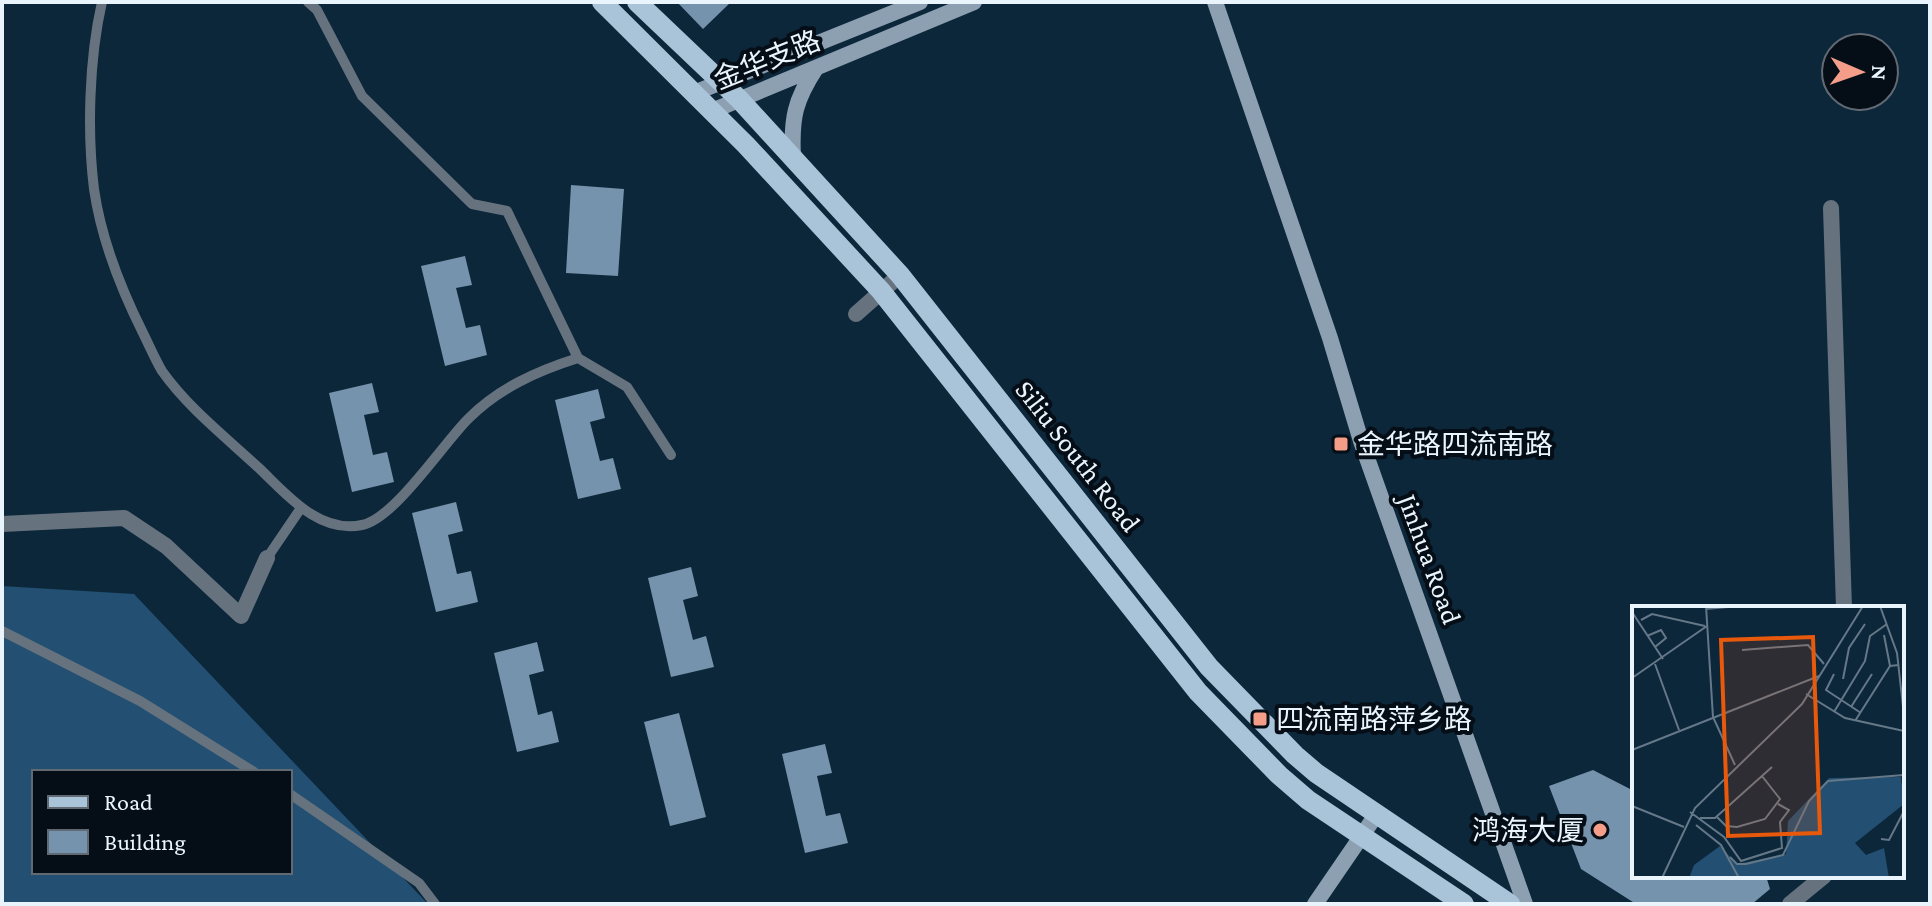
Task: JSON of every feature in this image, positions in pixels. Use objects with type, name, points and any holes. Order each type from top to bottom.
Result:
[{"type":"main road","name":"Siliu South Road","points":[[602,2],[798,199],[881,291],[1198,692],[1279,775],[1308,800],[1464,904]]},
{"type":"main road","name":"Siliu South Road","points":[[637,2],[722,81],[900,275],[1209,667],[1316,773],[1510,904]]},
{"type":"main road","points":[[694,93],[920,2]]},
{"type":"main road","name":"金华支路","points":[[712,111],[974,2]]},
{"type":"main road","name":"Jinhua Road","points":[[1215,2],[1330,338],[1361,441],[1525,904]]},
{"type":"main road","points":[[793,157],[792,132],[796,104],[816,68]]},
{"type":"main road","points":[[1315,904],[1376,815]]},
{"type":"street","points":[[1831,208],[1844,606]]},
{"type":"street","points":[[856,314],[900,275]]},
{"type":"street","points":[[2,524],[124,518],[166,546],[241,616],[267,558]]},
{"type":"street","points":[[1790,904],[1822,878]]},
{"type":"lane","points":[[102,2],[90,98],[94,189],[103,228],[129,304],[162,370],[194,407],[301,508],[325,522],[348,528],[367,525],[386,513],[469,418],[498,394],[538,370],[578,358]]},
{"type":"lane","points":[[308,2],[317,10],[362,96],[472,204],[507,211],[578,358],[627,387],[671,455]]},
{"type":"lane","points":[[267,558],[301,508]]},
{"type":"lane","points":[[2,631],[140,701],[251,770]]},
{"type":"lane","points":[[292,795],[419,883],[435,904]]},
{"type":"shaded area","points":[[2,586],[134,594],[428,904],[2,904]]},
{"type":"building","points":[[677,2],[731,2],[703,29]]},
{"type":"building","points":[[571,185],[624,189],[618,276],[566,273]]},
{"type":"building","points":[[465,256],[472,285],[456,288],[466,328],[480,325],[487,355],[445,366],[421,266]]},
{"type":"building","points":[[372,383],[379,412],[364,415],[373,455],[387,452],[394,482],[352,492],[329,393]]},
{"type":"building","points":[[598,389],[605,418],[590,422],[600,461],[613,458],[621,489],[578,499],[555,400]]},
{"type":"building","points":[[456,502],[463,531],[448,535],[457,574],[471,571],[478,602],[436,612],[412,513]]},
{"type":"building","points":[[691,567],[698,596],[683,600],[693,640],[706,636],[714,667],[671,677],[648,578]]},
{"type":"building","points":[[537,642],[544,671],[529,675],[538,715],[552,711],[559,742],[517,752],[494,653]]},
{"type":"building","points":[[679,713],[706,817],[670,826],[644,722]]},
{"type":"building","points":[[825,744],[832,773],[817,776],[826,816],[840,813],[848,843],[805,853],[782,754]]},
{"type":"building","name":"鸿海大厦","points":[[1593,770],[1632,790],[1632,878],[1767,878],[1770,889],[1752,904],[1636,904],[1581,869],[1549,786]]},
{"type":"place","name":"金华路四流南路","points":[[1341,444]]},
{"type":"place","name":"四流南路萍乡路","points":[[1260,719]]},
{"type":"place","name":"鸿海大厦","points":[[1600,830]]}]
